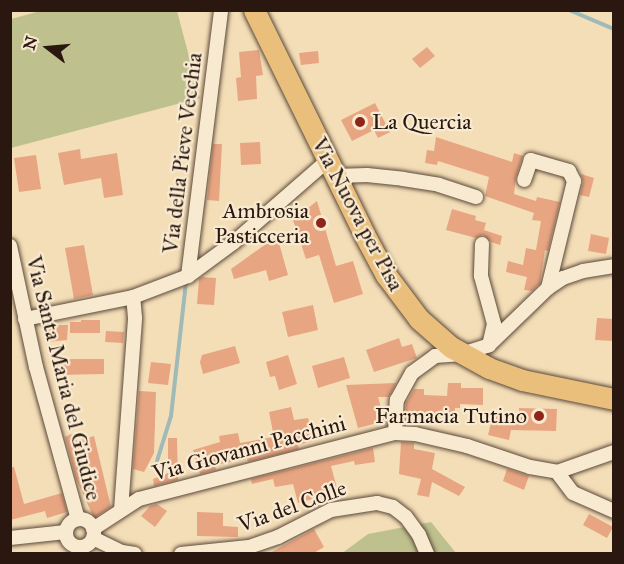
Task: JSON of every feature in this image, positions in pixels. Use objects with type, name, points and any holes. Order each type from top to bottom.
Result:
[{"type":"main road","name":"Via Nuova per Pisa","points":[[254,10],[396,291],[424,325],[462,354],[489,368],[522,380],[614,399]]},
{"type":"street","name":"Via della Pieve Vecchia","points":[[26,319],[133,297],[188,276],[221,10]]},
{"type":"street","points":[[524,180],[531,160],[569,171],[574,180],[548,288]]},
{"type":"street","points":[[188,276],[332,168],[439,185],[477,197]]},
{"type":"street","points":[[482,244],[481,276],[494,324],[489,345]]},
{"type":"street","name":"Via Santa Maria del Giudice","points":[[10,246],[41,388],[78,519]]},
{"type":"street","points":[[395,433],[397,400],[412,373],[435,356],[462,354],[489,345],[548,288],[563,278],[583,271],[614,267]]},
{"type":"street","points":[[121,510],[135,318],[133,297]]},
{"type":"street","name":"Via Giovanni Pacchini","points":[[93,533],[121,510],[139,499],[395,433],[415,434],[467,446],[530,467],[557,472]]},
{"type":"street","points":[[614,452],[557,472],[573,493],[614,511]]},
{"type":"street","name":"Via del Colle","points":[[181,554],[249,547],[278,537],[331,510],[376,503],[393,507],[406,517],[419,535],[427,554]]},
{"type":"street","points":[[93,533],[87,546],[76,550],[68,540],[66,532],[70,524],[78,519],[87,521],[93,533],[122,552],[135,554]]},
{"type":"street","points":[[10,538],[66,532]]},
{"type":"green space","points":[[44,10],[177,11],[200,98],[11,148],[11,19]]},
{"type":"green space","points":[[431,522],[456,553],[341,554],[368,534]]},
{"type":"building","points":[[427,47],[435,56],[420,68],[412,59]]},
{"type":"building","points":[[259,50],[263,75],[256,76],[257,99],[238,101],[236,78],[241,77],[239,52]]},
{"type":"building","points":[[318,51],[319,63],[301,65],[299,53]]},
{"type":"building","points":[[375,103],[390,132],[378,138],[374,130],[352,141],[341,120]]},
{"type":"building","points":[[436,137],[512,162],[514,153],[523,156],[516,177],[514,194],[536,201],[537,197],[560,202],[548,251],[545,250],[540,283],[532,291],[524,290],[527,277],[506,272],[508,261],[523,265],[526,248],[536,250],[541,221],[532,220],[534,213],[485,196],[489,177],[438,161],[437,165],[425,163],[427,150],[434,151]]},
{"type":"building","points":[[260,142],[261,164],[241,165],[240,143]]},
{"type":"building","points":[[213,144],[222,144],[219,201],[207,200]]},
{"type":"building","points":[[80,149],[81,159],[117,153],[123,195],[104,198],[101,178],[64,185],[58,153]]},
{"type":"building","points":[[36,155],[41,189],[19,192],[14,158]]},
{"type":"building","points":[[581,174],[594,178],[589,197],[580,195],[583,182]]},
{"type":"building","points":[[317,201],[336,266],[353,261],[363,294],[334,303],[319,255],[306,259],[293,220]]},
{"type":"building","points":[[452,209],[476,216],[475,220],[486,223],[484,230],[502,236],[500,245],[491,242],[483,235],[476,238],[446,230]]},
{"type":"building","points":[[591,234],[609,238],[606,254],[588,251]]},
{"type":"building","points":[[277,236],[288,275],[269,281],[266,270],[234,279],[231,269]]},
{"type":"building","points":[[84,245],[93,295],[74,299],[65,248]]},
{"type":"building","points":[[202,277],[216,278],[214,305],[197,304],[199,279]]},
{"type":"building","points":[[313,305],[318,330],[288,337],[282,312]]},
{"type":"building","points":[[597,318],[614,319],[614,341],[595,340]]},
{"type":"building","points":[[81,320],[100,320],[100,333],[70,333],[70,322],[81,322]]},
{"type":"building","points":[[56,325],[68,325],[67,340],[46,342],[47,329],[56,329]]},
{"type":"building","points":[[106,331],[124,332],[123,343],[105,342]]},
{"type":"building","points":[[399,338],[402,347],[412,344],[417,358],[374,372],[366,350]]},
{"type":"building","points":[[235,346],[240,363],[203,374],[200,362],[202,355]]},
{"type":"building","points":[[288,355],[297,384],[279,390],[275,376],[270,377],[266,362]]},
{"type":"building","points":[[344,357],[350,378],[318,388],[312,366]]},
{"type":"building","points":[[56,359],[104,359],[104,374],[56,375]]},
{"type":"building","points":[[151,362],[171,364],[168,385],[148,383]]},
{"type":"building","points":[[396,383],[389,397],[378,397],[385,421],[358,428],[346,385]]},
{"type":"building","points":[[448,383],[461,383],[461,388],[483,388],[483,405],[460,404],[460,408],[455,408],[455,418],[423,417],[422,426],[405,424],[406,403],[414,389],[424,389],[424,395],[447,396]]},
{"type":"building","points":[[139,391],[156,392],[154,453],[144,472],[133,469]]},
{"type":"building","points":[[291,407],[294,420],[308,418],[315,440],[298,445],[299,449],[248,462],[247,459],[215,465],[216,470],[200,474],[193,450],[220,442],[219,436],[238,433],[240,443],[274,437],[269,412]]},
{"type":"building","points":[[519,408],[557,409],[556,431],[511,430],[509,440],[488,435],[494,412],[519,419]]},
{"type":"building","points":[[74,433],[77,441],[94,436],[111,507],[94,518],[76,479],[65,437]]},
{"type":"building","points":[[168,438],[177,438],[178,480],[154,486],[153,479],[168,473]]},
{"type":"building","points":[[401,442],[414,443],[414,449],[435,453],[432,469],[465,487],[459,496],[432,482],[429,497],[417,495],[421,479],[399,474]]},
{"type":"building","points":[[373,448],[375,462],[355,465],[354,461],[331,466],[338,492],[298,503],[293,484],[275,487],[273,479],[252,484],[251,479]]},
{"type":"building","points":[[10,467],[14,467],[24,504],[62,493],[67,512],[47,518],[45,511],[10,520]]},
{"type":"building","points":[[507,469],[529,476],[524,490],[503,481]]},
{"type":"building","points":[[157,504],[167,511],[155,527],[141,516],[150,506]]},
{"type":"building","points":[[197,512],[223,513],[223,526],[238,527],[238,537],[197,536]]},
{"type":"building","points":[[589,514],[613,527],[607,538],[583,525]]},
{"type":"building","points":[[314,529],[324,547],[312,554],[268,554]]},
{"type":"waterway","points":[[569,10],[614,29]]},
{"type":"waterway","points":[[157,461],[171,416],[186,283]]},
{"type":"place","name":"La Quercia","points":[[360,122]]},
{"type":"place","name":"Ambrosia Pasticceria","points":[[321,223]]},
{"type":"place","name":"Farmacia Tutino","points":[[539,416]]}]
